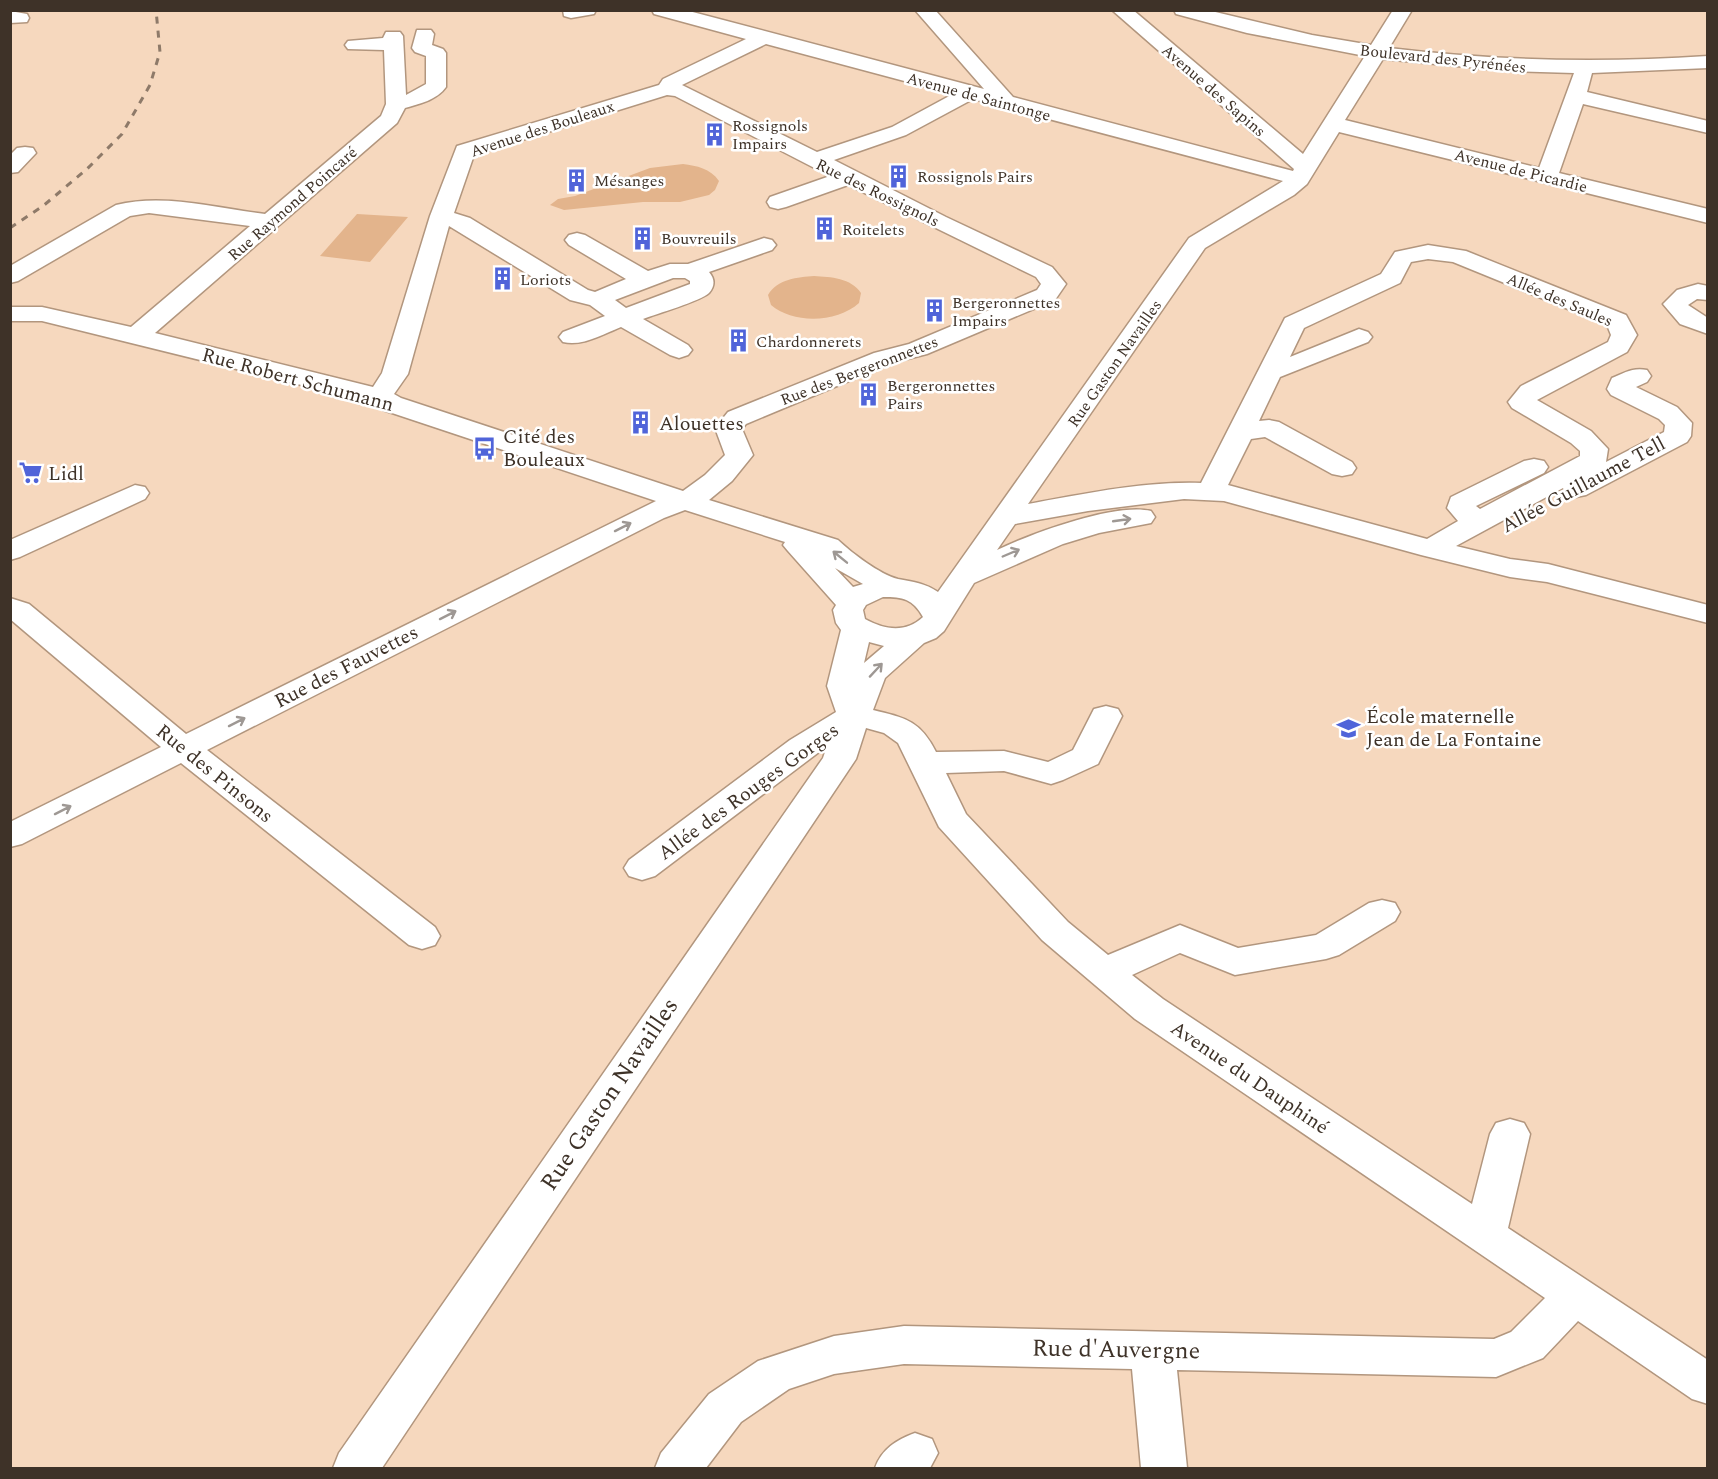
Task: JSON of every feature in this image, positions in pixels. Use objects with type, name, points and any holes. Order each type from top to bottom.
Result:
[{"type":"street","name":"Avenue de Saintonge","points":[[661,10],[1007,103],[1240,162],[1302,174]]},
{"type":"street","points":[[924,10],[1007,103]]},
{"type":"street","name":"Avenue des Sapins","points":[[1121,10],[1302,174]]},
{"type":"street","name":"Boulevard des Pyrénées","points":[[1184,10],[1276,34],[1376,52],[1470,63],[1580,68],[1707,62]]},
{"type":"street","points":[[1302,174],[1403,10]]},
{"type":"street","points":[[356,45],[393,40],[396,104],[418,98],[436,87],[436,53],[422,48],[424,34]]},
{"type":"street","name":"Avenue des Bouleaux","points":[[379,396],[395,374],[441,216],[465,151],[666,89],[670,83],[763,38]]},
{"type":"street","points":[[1547,176],[1576,96],[1583,71],[1580,68]]},
{"type":"street","name":"Rue des Rossignols","points":[[666,89],[679,90],[813,160],[1044,272],[1054,284]]},
{"type":"street","points":[[813,160],[899,131],[969,93]]},
{"type":"street","points":[[1576,96],[1707,126]]},
{"type":"street","name":"Rue Raymond Poincaré","points":[[136,336],[390,119],[396,104]]},
{"type":"street","name":"Avenue de Picardie","points":[[1334,124],[1707,216]]},
{"type":"street","name":"Rue Gaston Navailles","points":[[937,615],[1197,243],[1286,190],[1302,174]]},
{"type":"street","points":[[778,202],[848,177]]},
{"type":"street","points":[[10,276],[124,210],[137,207],[149,206],[270,222]]},
{"type":"street","points":[[441,216],[462,223],[579,295],[599,300],[625,319],[679,350]]},
{"type":"street","points":[[577,240],[646,280]]},
{"type":"street","points":[[599,300],[612,292],[670,271],[690,272],[764,245]]},
{"type":"street","name":"Allée des Saules","points":[[1211,492],[1294,323],[1392,278],[1395,268],[1403,257],[1428,252],[1458,256],[1617,320],[1624,335],[1618,347],[1530,392],[1521,402],[1581,437],[1594,449],[1594,460],[1586,464],[1565,458],[1551,459],[1461,503],[1461,508],[1477,522],[1431,549]]},
{"type":"street","points":[[572,337],[625,319],[699,289],[702,278],[690,272]]},
{"type":"street","name":"Rue des Bergeronnettes","points":[[728,428],[737,418],[883,358],[918,349],[1046,295],[1054,284]]},
{"type":"street","points":[[1707,293],[1699,291],[1682,296],[1675,304],[1679,311],[1690,320],[1707,327]]},
{"type":"street","points":[[1679,311],[1707,311]]},
{"type":"street","name":"Rue Robert Schumann","points":[[10,314],[42,314],[379,396],[392,404],[684,501],[828,546],[841,559],[903,589]]},
{"type":"street","points":[[1270,372],[1359,337]]},
{"type":"street","name":"Allée Guillaume Tell","points":[[1466,557],[1485,535],[1677,436],[1679,423],[1668,413],[1620,389],[1621,384],[1638,376]]},
{"type":"street","name":"Rue des Fauvettes","points":[[10,836],[658,510],[684,501],[703,491],[730,468],[739,455],[728,428]]},
{"type":"street","points":[[1241,432],[1269,428],[1342,468]]},
{"type":"street","points":[[1036,474],[1061,491],[1088,502]]},
{"type":"street","points":[[1005,517],[1088,502],[1184,491],[1225,493],[1510,568],[1545,581],[1707,620]]},
{"type":"street","points":[[10,551],[135,493]]},
{"type":"street","points":[[853,716],[843,686],[854,615],[873,589],[903,589],[961,580],[1006,555],[1064,532],[1114,521],[1179,513],[1277,515],[1372,531]]},
{"type":"street","points":[[1005,517],[1064,532]]},
{"type":"street","name":"Rue Robert Schumann","points":[[786,534],[803,549],[854,615]]},
{"type":"street","points":[[1510,568],[1548,573],[1707,614]]},
{"type":"street","points":[[854,615],[866,633],[881,637],[914,635],[934,623],[937,615],[936,606],[929,598],[903,589]]},
{"type":"street","name":"Rue des Pinsons","points":[[10,607],[18,610],[183,748],[422,936]]},
{"type":"street","name":"Rue Gaston Navailles","points":[[356,1468],[839,759],[867,681],[874,671],[914,635]]},
{"type":"street","name":"Avenue du Dauphiné","points":[[853,716],[896,726],[912,738],[951,819],[1055,931],[1149,1009],[1707,1385]]},
{"type":"street","name":"Allée des Rouges Gorges","points":[[642,868],[802,747],[853,716]]},
{"type":"street","points":[[925,763],[1004,760],[1051,773],[1086,757],[1106,716]]},
{"type":"street","points":[[1105,972],[1180,938],[1235,962],[1326,946],[1382,912]]},
{"type":"street","points":[[1485,1235],[1510,1134]]},
{"type":"street","name":"Rue d'Auvergne","points":[[678,1468],[725,1408],[774,1375],[834,1355],[904,1345],[1496,1358],[1527,1345],[1574,1295]]},
{"type":"street","points":[[1153,1350],[1164,1468]]},
{"type":"shaded area","points":[[683,164],[712,173],[719,181],[715,190],[709,195],[680,202],[643,202],[564,210],[550,205],[558,199],[575,196],[650,168]]},
{"type":"shaded area","points":[[357,214],[408,217],[370,262],[320,256]]},
{"type":"shaded area","points":[[814,276],[834,278],[852,284],[861,293],[859,303],[839,314],[815,319],[791,316],[771,305],[768,295],[777,285],[795,278]]},
{"type":"railway","points":[[10,228],[43,206],[87,169],[122,134],[150,85],[160,52],[156,10]]},
{"type":"place","name":"Rossignols Impairs","points":[[714,134]]},
{"type":"place","name":"Rossignols Pairs","points":[[899,176]]},
{"type":"place","name":"Mésanges","points":[[576,180]]},
{"type":"place","name":"Roitelets","points":[[824,229]]},
{"type":"place","name":"Bouvreuils","points":[[643,238]]},
{"type":"place","name":"Loriots","points":[[502,279]]},
{"type":"place","name":"Bergeronnettes Impairs","points":[[934,311]]},
{"type":"place","name":"Chardonnerets","points":[[738,341]]},
{"type":"place","name":"Bergeronnettes Pairs","points":[[869,394]]},
{"type":"place","name":"Alouettes","points":[[641,423]]},
{"type":"place","name":"Cité des Bouleaux","points":[[485,448]]},
{"type":"place","name":"Lidl","points":[[30,473]]},
{"type":"place","name":"École maternelle Jean de La Fontaine","points":[[1348,728]]}]
